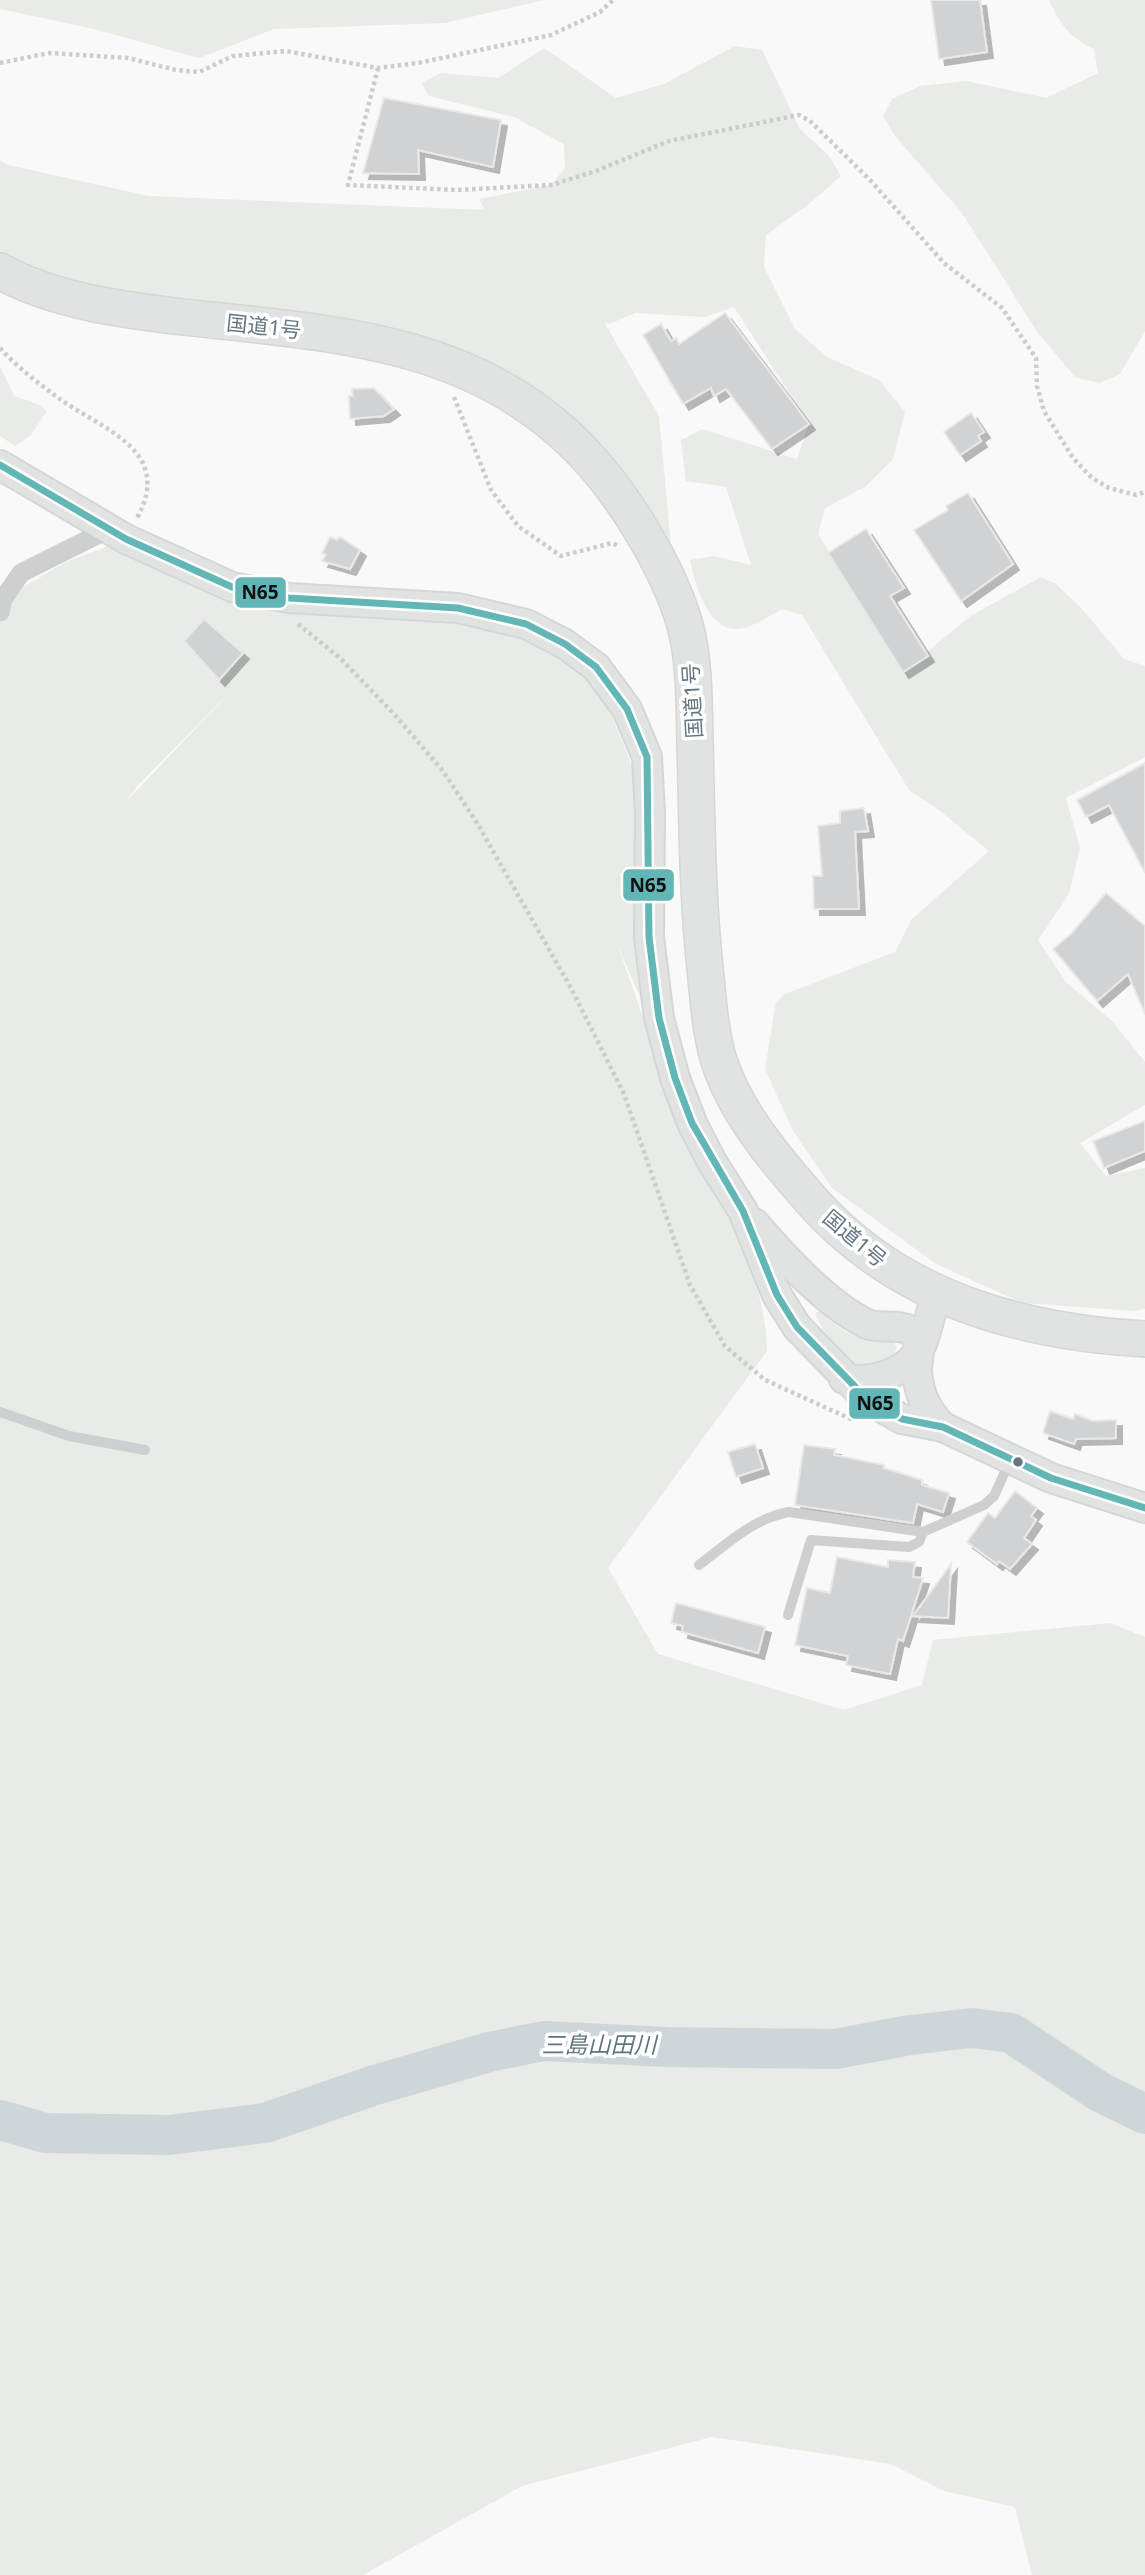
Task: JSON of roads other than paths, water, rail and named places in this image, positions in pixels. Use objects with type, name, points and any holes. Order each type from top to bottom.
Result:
[{"type":"highway","name":"国道1号","points":[[0,271],[51,292],[130,311],[345,335],[405,349],[466,368],[503,387],[538,411],[579,448],[610,485],[664,573],[685,626],[693,684],[699,911],[710,1018],[719,1059],[736,1099],[773,1157],[826,1216],[885,1265],[923,1322],[1019,1324],[1060,1332],[1145,1339]]},
{"type":"street","points":[[0,465],[117,534],[232,587],[289,598],[458,608],[526,624],[565,644],[596,667],[627,709],[647,757],[650,813],[649,937],[659,1018],[675,1078],[692,1123],[712,1162],[743,1211],[773,1245],[822,1291],[869,1325],[923,1322]]},
{"type":"street","points":[[0,612],[3,598],[21,573],[117,534]]},
{"type":"street","points":[[743,1211],[777,1295],[797,1327],[844,1379],[867,1399],[902,1419],[943,1427],[1051,1478],[1145,1508]]},
{"type":"street","points":[[797,1327],[795,1312],[801,1296],[808,1291],[822,1291]]},
{"type":"street","points":[[844,1379],[869,1382],[882,1377],[923,1322]]},
{"type":"street","points":[[923,1322],[918,1370],[923,1400],[931,1415],[943,1427]]},
{"type":"lane","points":[[0,1412],[69,1436],[145,1450]]},
{"type":"lane","points":[[699,1565],[755,1524],[773,1515],[789,1512],[923,1532],[984,1505],[994,1496],[1011,1459]]},
{"type":"lane","points":[[788,1615],[811,1540],[909,1547],[919,1542],[923,1532]]},
{"type":"waterway","name":"三島山田川","points":[[0,2120],[45,2133],[170,2135],[265,2123],[375,2085],[489,2052],[544,2041],[667,2047],[835,2049],[910,2035],[972,2028],[1011,2033],[1100,2092],[1145,2114]]}]
